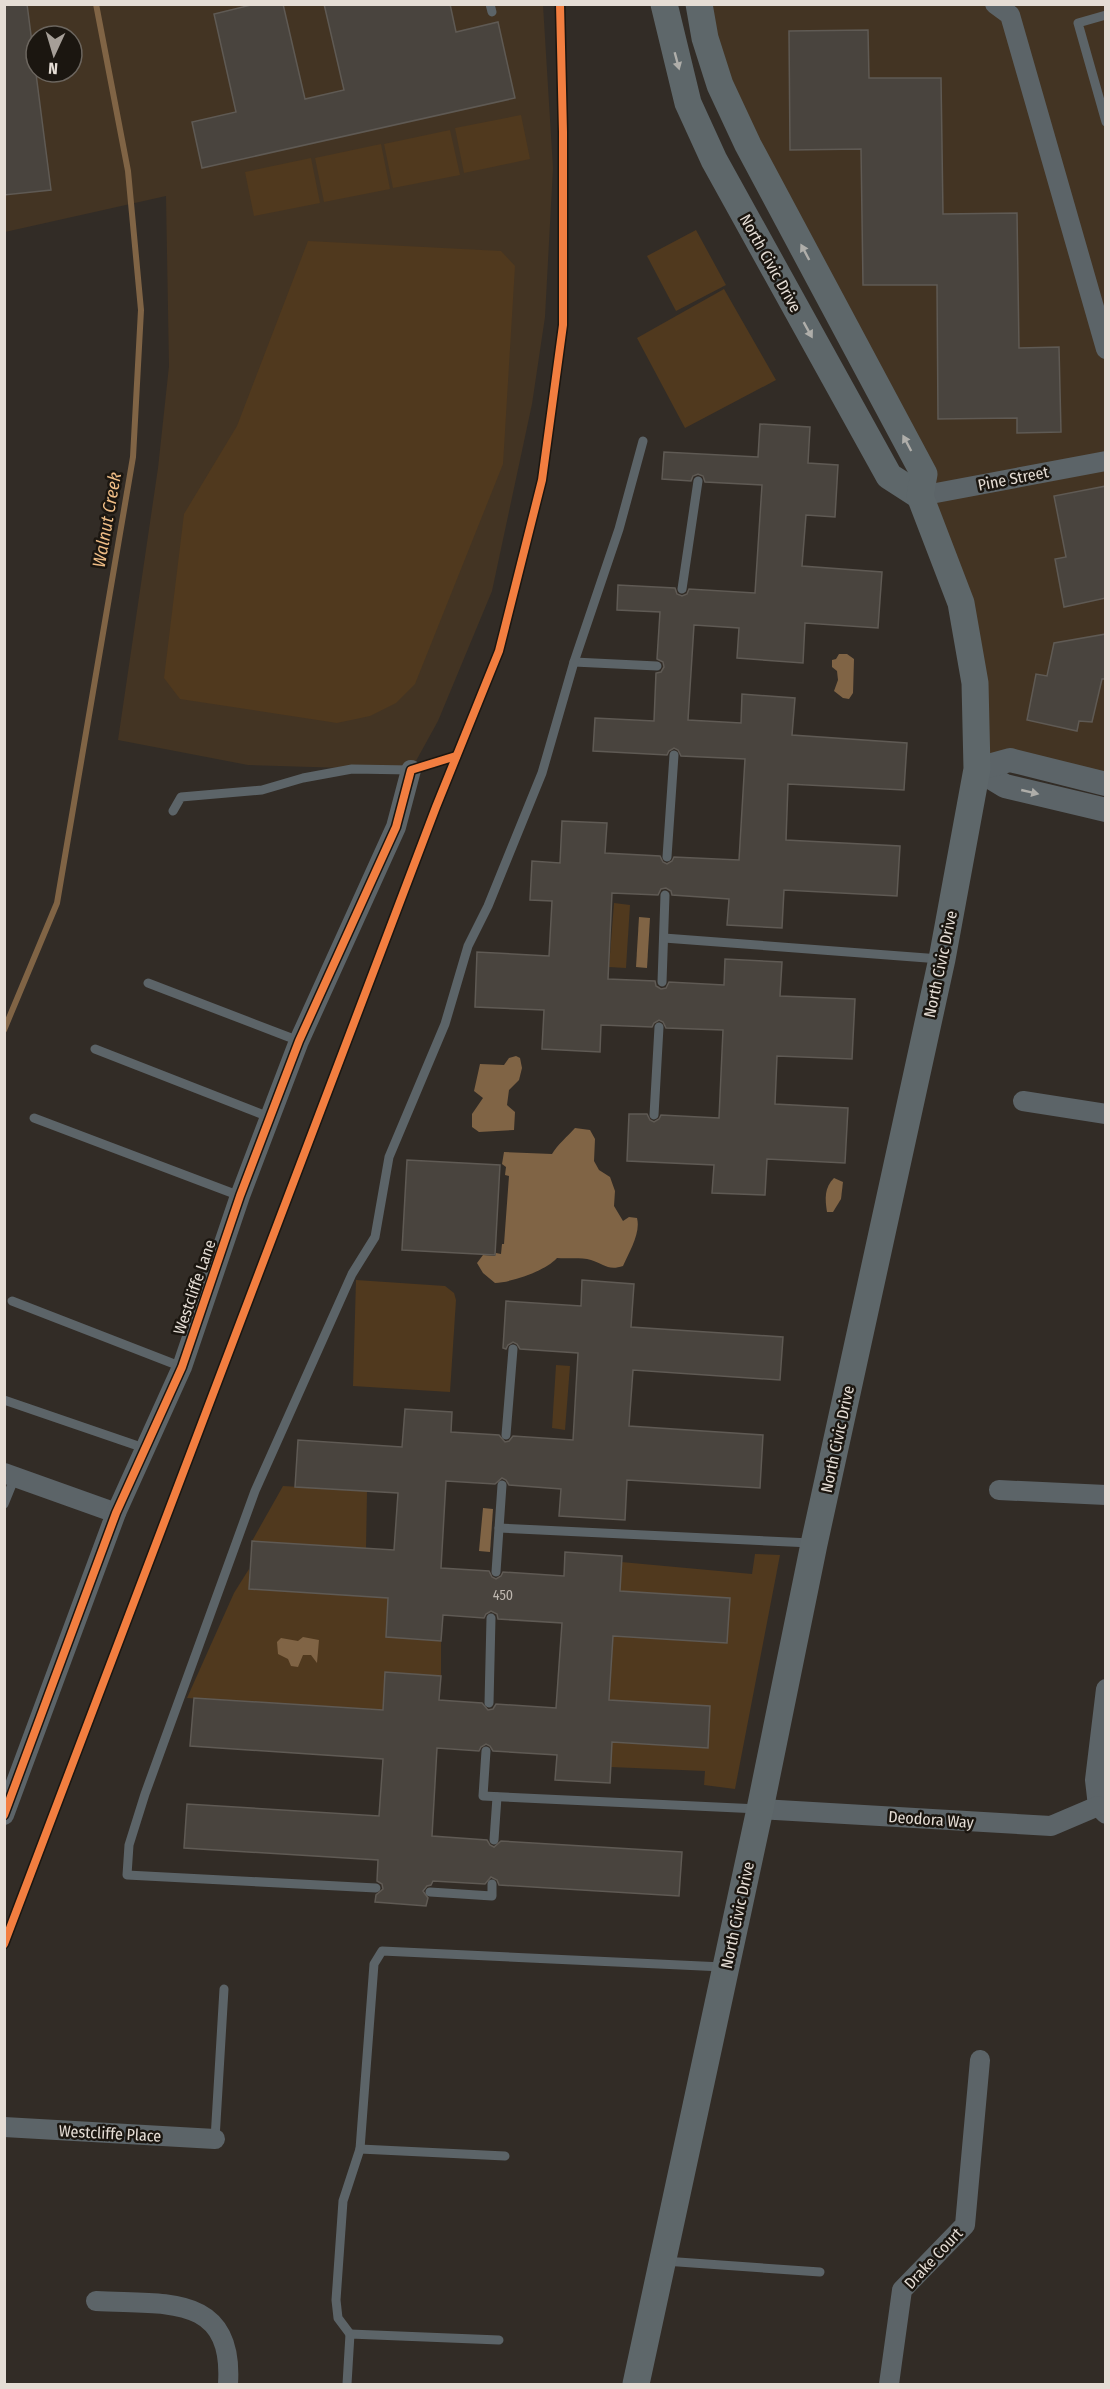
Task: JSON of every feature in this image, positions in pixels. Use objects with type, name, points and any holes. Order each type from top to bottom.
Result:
[{"type":"main road","name":"North Civic Drive","points":[[664,4],[688,103],[714,160],[889,476],[920,496]]},
{"type":"main road","name":"North Civic Drive","points":[[636,2385],[760,1809],[814,1544],[942,959],[977,769],[975,682],[962,603],[920,496],[924,474],[748,145],[725,95],[705,38],[699,4]]},
{"type":"street","points":[[1003,7],[1010,15],[1106,349]]},
{"type":"street","name":"Pine Street","points":[[920,496],[1106,461]]},
{"type":"street","points":[[977,769],[1010,760],[1106,784]]},
{"type":"street","points":[[977,769],[1005,786],[1106,810]]},
{"type":"street","name":"Westcliffe Lane","points":[[4,1815],[116,1513],[182,1367],[240,1196],[299,1041],[396,827],[411,770]]},
{"type":"street","points":[[1023,1101],[1106,1114]]},
{"type":"street","points":[[10,1475],[116,1513]]},
{"type":"street","points":[[999,1490],[1106,1496]]},
{"type":"street","points":[[1102,1810],[1095,1780],[1106,1689]]},
{"type":"street","name":"Deodora Way","points":[[760,1809],[1051,1827],[1102,1810]]},
{"type":"street","name":"Drake Court","points":[[889,2385],[902,2290],[965,2225],[980,2060]]},
{"type":"street","name":"Westcliffe Place","points":[[4,2127],[215,2139]]},
{"type":"street","points":[[96,2301],[176,2305],[191,2308],[203,2315],[218,2330],[226,2347],[228,2385]]},
{"type":"lane","points":[[1106,15],[1078,23],[1106,122]]},
{"type":"lane","points":[[376,1888],[127,1875],[129,1845],[145,1794],[255,1491],[352,1274],[375,1237],[389,1157],[445,1024],[468,946],[488,906],[542,773],[643,441]]},
{"type":"lane","points":[[682,589],[698,481]]},
{"type":"lane","points":[[574,662],[657,666]]},
{"type":"lane","points":[[667,857],[674,755]]},
{"type":"lane","points":[[173,811],[181,797],[262,790],[303,778],[352,769],[411,770]]},
{"type":"lane","points":[[662,982],[664,895]]},
{"type":"lane","points":[[664,938],[942,959]]},
{"type":"lane","points":[[148,983],[299,1041]]},
{"type":"lane","points":[[654,1115],[659,1027]]},
{"type":"lane","points":[[95,1049],[269,1117]]},
{"type":"lane","points":[[34,1118],[240,1196]]},
{"type":"lane","points":[[12,1301],[182,1367]]},
{"type":"lane","points":[[507,1435],[513,1349]]},
{"type":"lane","points":[[4,1400],[144,1448]]},
{"type":"lane","points":[[4,1504],[10,1475]]},
{"type":"lane","points":[[496,1572],[502,1485]]},
{"type":"lane","points":[[500,1528],[814,1544]]},
{"type":"lane","points":[[489,1703],[491,1618]]},
{"type":"lane","points":[[486,1751],[483,1796],[760,1809]]},
{"type":"lane","points":[[494,1840],[497,1797]]},
{"type":"lane","points":[[430,1892],[492,1896],[492,1884]]},
{"type":"lane","points":[[347,2385],[350,2334],[338,2318],[337,2289],[343,2201],[360,2149],[374,1964],[382,1951],[726,1967]]},
{"type":"lane","points":[[215,2139],[224,1989]]},
{"type":"lane","points":[[360,2149],[505,2156]]},
{"type":"lane","points":[[662,2261],[820,2272]]},
{"type":"lane","points":[[350,2334],[499,2340]]},
{"type":"shaded area","points":[[4,5],[543,5],[553,168],[545,317],[532,404],[492,591],[438,721],[411,770],[248,765],[118,740],[158,468],[169,366],[166,196],[5,232]]},
{"type":"shaded area","points":[[699,5],[1105,5],[1105,784],[1010,760],[977,769],[975,683],[920,496],[748,145]]},
{"type":"shaded area","points":[[521,115],[530,159],[464,173],[455,128]]},
{"type":"shaded area","points":[[450,130],[460,175],[393,188],[384,144]]},
{"type":"shaded area","points":[[381,144],[390,189],[324,202],[315,158]]},
{"type":"shaded area","points":[[311,158],[320,203],[254,216],[245,172]]},
{"type":"shaded area","points":[[696,230],[726,285],[676,311],[647,256]]},
{"type":"shaded area","points":[[308,241],[501,251],[515,266],[503,464],[415,684],[396,703],[370,716],[337,723],[180,699],[164,678],[184,514],[237,426]]},
{"type":"shaded area","points":[[724,289],[776,380],[685,428],[637,338]]},
{"type":"shaded area","points":[[839,654],[847,654],[854,659],[853,693],[849,699],[843,698],[834,691],[838,680],[837,671],[832,667],[832,660],[836,659]]},
{"type":"shaded area","points":[[614,903],[630,905],[626,968],[609,967]]},
{"type":"shaded area","points":[[639,917],[650,918],[647,968],[636,967]]},
{"type":"shaded area","points":[[516,1056],[520,1058],[522,1068],[519,1080],[509,1090],[507,1105],[515,1112],[514,1130],[479,1132],[472,1127],[472,1114],[483,1098],[474,1091],[480,1064],[504,1065],[509,1058]]},
{"type":"shaded area","points":[[575,1128],[590,1130],[595,1139],[594,1161],[599,1170],[610,1177],[615,1191],[614,1206],[623,1221],[629,1217],[637,1218],[636,1236],[623,1266],[610,1267],[587,1259],[557,1258],[528,1275],[495,1283],[483,1273],[477,1263],[483,1255],[501,1254],[502,1244],[504,1244],[509,1176],[505,1175],[506,1167],[502,1164],[504,1152],[552,1154]]},
{"type":"shaded area","points":[[834,1178],[843,1182],[841,1199],[833,1212],[827,1212],[826,1194]]},
{"type":"shaded area","points":[[356,1280],[445,1286],[454,1293],[456,1300],[450,1392],[353,1386]]},
{"type":"shaded area","points":[[556,1365],[570,1366],[565,1430],[552,1428]]},
{"type":"shaded area","points":[[283,1486],[367,1491],[366,1549],[252,1541]]},
{"type":"shaded area","points":[[483,1508],[493,1509],[490,1552],[479,1551]]},
{"type":"shaded area","points":[[755,1554],[780,1555],[735,1789],[704,1785],[705,1771],[611,1767],[612,1742],[707,1748],[710,1706],[609,1700],[613,1636],[726,1643],[730,1598],[620,1591],[621,1562],[752,1574]]},
{"type":"shaded area","points":[[249,1569],[249,1589],[388,1598],[386,1637],[441,1641],[441,1676],[386,1672],[383,1710],[187,1698],[234,1593]]},
{"type":"shaded area","points":[[303,1637],[319,1640],[317,1663],[311,1655],[303,1655],[298,1667],[291,1666],[288,1659],[278,1654],[277,1642],[281,1638],[298,1641]]},
{"type":"building","points":[[4,4],[27,4],[30,24],[24,24],[24,84],[37,84],[51,190],[4,195]]},
{"type":"building","points":[[255,4],[283,4],[305,99],[344,90],[324,4],[450,4],[456,32],[498,22],[515,98],[202,168],[192,122],[236,112],[214,14]]},
{"type":"building","points":[[868,30],[869,78],[941,78],[943,214],[1017,213],[1019,348],[1059,347],[1061,432],[1017,433],[1017,418],[938,419],[937,285],[863,285],[861,149],[790,150],[789,31]]},
{"type":"building","points":[[760,424],[810,427],[808,463],[838,465],[835,517],[806,515],[802,566],[882,572],[878,628],[805,623],[803,663],[737,658],[739,628],[694,625],[688,720],[741,723],[742,694],[795,698],[792,735],[907,743],[904,790],[788,784],[786,840],[900,846],[897,896],[784,890],[782,928],[727,925],[729,899],[672,895],[671,891],[666,888],[661,889],[658,895],[612,893],[608,979],[655,981],[656,986],[661,989],[666,988],[669,982],[724,985],[725,959],[782,962],[780,996],[855,999],[852,1059],[777,1056],[775,1104],[848,1108],[845,1163],[767,1159],[765,1195],[712,1193],[714,1165],[627,1161],[629,1114],[647,1114],[654,1122],[661,1115],[719,1118],[723,1030],[666,1028],[659,1020],[652,1027],[601,1025],[600,1052],[542,1049],[544,1010],[475,1007],[477,952],[549,956],[552,901],[530,900],[532,861],[560,863],[562,821],[607,823],[605,853],[660,856],[667,864],[674,857],[739,860],[745,759],[681,756],[674,748],[667,755],[593,751],[595,718],[654,721],[656,673],[661,672],[664,667],[663,662],[657,659],[660,612],[617,610],[618,585],[675,588],[677,594],[682,596],[687,594],[689,589],[755,593],[762,485],[705,482],[703,476],[698,474],[693,476],[691,481],[662,479],[664,452],[758,457]]},
{"type":"building","points":[[1106,486],[1106,598],[1064,607],[1055,559],[1066,557],[1054,496]]},
{"type":"building","points":[[1106,634],[1106,679],[1102,679],[1092,722],[1079,721],[1077,731],[1027,720],[1036,674],[1047,676],[1054,643]]},
{"type":"building","points":[[407,1160],[500,1165],[495,1255],[402,1250]]},
{"type":"building","points":[[582,1280],[634,1284],[631,1327],[783,1337],[780,1380],[633,1370],[629,1426],[763,1435],[760,1488],[627,1480],[625,1520],[559,1516],[561,1489],[509,1485],[502,1478],[495,1484],[446,1481],[441,1568],[489,1571],[496,1579],[503,1572],[564,1576],[565,1552],[622,1556],[620,1591],[730,1598],[727,1643],[613,1636],[609,1700],[710,1706],[708,1748],[612,1742],[610,1783],[555,1780],[557,1755],[493,1751],[486,1744],[479,1751],[437,1748],[432,1836],[487,1840],[494,1847],[501,1841],[682,1852],[679,1896],[499,1885],[497,1880],[491,1877],[485,1884],[433,1881],[423,1891],[428,1898],[426,1906],[375,1902],[376,1895],[383,1889],[382,1884],[377,1881],[378,1860],[184,1848],[187,1804],[379,1816],[383,1759],[190,1746],[194,1698],[383,1710],[385,1672],[441,1676],[439,1700],[482,1703],[488,1710],[493,1709],[496,1704],[556,1708],[562,1623],[498,1619],[497,1614],[491,1611],[484,1618],[443,1615],[441,1641],[386,1637],[388,1598],[249,1589],[252,1541],[394,1550],[398,1493],[295,1487],[298,1440],[402,1447],[405,1409],[452,1412],[451,1432],[499,1435],[505,1442],[513,1436],[573,1440],[578,1353],[520,1349],[513,1342],[506,1349],[503,1348],[506,1301],[581,1306]]},
{"type":"waterway","name":"Walnut Creek","points":[[4,1030],[57,903],[133,457],[141,310],[128,171],[96,4]]},
{"type":"cycle path","points":[[4,1944],[436,807],[499,651],[542,480],[563,325],[563,132],[560,4]]},
{"type":"cycle path","points":[[4,1815],[116,1513],[182,1367],[240,1196],[299,1041],[396,827],[411,770],[456,756]]}]
